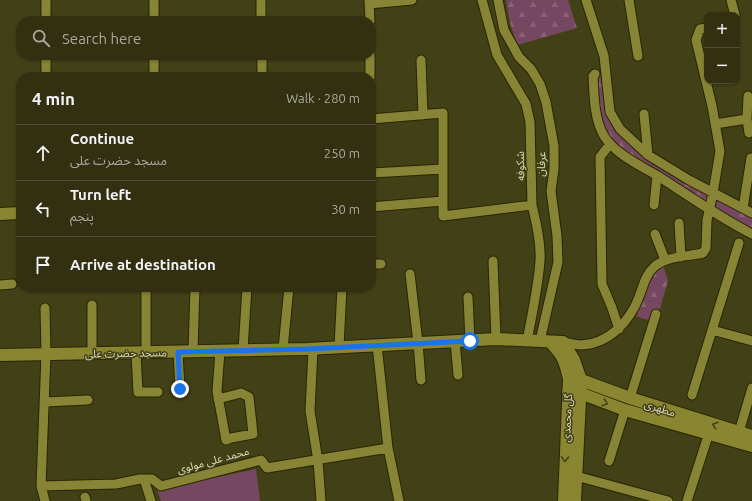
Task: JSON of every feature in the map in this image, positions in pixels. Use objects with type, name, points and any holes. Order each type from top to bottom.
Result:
[{"type":"street","points":[[46,0],[46,16]]},
{"type":"street","points":[[154,0],[154,16]]},
{"type":"street","points":[[261,0],[261,16]]},
{"type":"street","points":[[370,16],[369,2],[412,0]]},
{"type":"street","name":"شکوفه","points":[[482,0],[497,55],[526,104],[530,122],[532,205],[540,259],[527,341]]},
{"type":"street","name":"عرفان","points":[[498,0],[504,30],[519,57],[531,69],[540,84],[546,102],[554,146],[554,170],[551,191],[557,236],[558,262],[545,342]]},
{"type":"street","points":[[586,0],[604,56],[610,112],[620,129],[648,155],[689,180],[752,213]]},
{"type":"street","points":[[629,0],[638,56]]},
{"type":"street","points":[[731,0],[734,12]]},
{"type":"street","points":[[563,342],[582,345],[601,340],[619,329],[633,311],[645,280],[653,268],[665,260],[703,253],[706,248],[709,209],[720,151],[696,40],[700,29],[704,28]]},
{"type":"street","points":[[46,60],[46,72]]},
{"type":"street","points":[[154,60],[154,72]]},
{"type":"street","points":[[262,60],[262,72]]},
{"type":"street","points":[[370,60],[370,72]]},
{"type":"street","points":[[421,60],[423,115]]},
{"type":"street","points":[[595,74],[593,76],[596,114],[603,135],[610,144],[636,164],[752,234]]},
{"type":"street","points":[[748,96],[747,119],[749,133]]},
{"type":"street","points":[[376,119],[443,113],[443,216],[532,205]]},
{"type":"street","points":[[644,114],[648,155]]},
{"type":"street","points":[[715,124],[747,119]]},
{"type":"street","points":[[610,144],[600,157],[602,284],[619,329]]},
{"type":"street","points":[[742,208],[751,158]]},
{"type":"street","points":[[376,173],[443,169]]},
{"type":"street","points":[[654,205],[657,176]]},
{"type":"street","points":[[376,207],[443,201]]},
{"type":"street","points":[[0,214],[16,213]]},
{"type":"street","points":[[679,222],[681,257]]},
{"type":"street","points":[[656,234],[665,260]]},
{"type":"street","points":[[692,395],[739,243]]},
{"type":"street","points":[[493,261],[496,339]]},
{"type":"street","points":[[376,264],[381,264]]},
{"type":"street","points":[[410,274],[421,380]]},
{"type":"street","points":[[0,286],[12,284]]},
{"type":"street","points":[[146,292],[138,392],[158,392]]},
{"type":"street","points":[[194,351],[195,292]]},
{"type":"street","points":[[243,350],[247,292]]},
{"type":"street","points":[[283,350],[289,292]]},
{"type":"street","points":[[339,347],[342,292]]},
{"type":"street","points":[[468,297],[470,341]]},
{"type":"street","points":[[92,305],[92,353]]},
{"type":"street","points":[[44,308],[46,354],[41,486],[45,501]]},
{"type":"street","points":[[630,398],[656,314]]},
{"type":"street","points":[[712,330],[752,341]]},
{"type":"street","name":"مسجد حضرت علی","points":[[0,355],[283,350],[496,339],[563,342]]},
{"type":"street","points":[[455,342],[458,375]]},
{"type":"street","name":"گل محمدی","points":[[545,342],[559,350],[575,379]]},
{"type":"street","name":"گل محمدی","points":[[563,342],[574,360],[575,379],[564,501]]},
{"type":"street","points":[[377,345],[388,448],[399,501]]},
{"type":"street","points":[[313,349],[310,411],[318,461],[321,501]]},
{"type":"street","points":[[218,399],[240,393],[249,397],[253,434],[226,440],[218,399],[217,391],[220,351]]},
{"type":"street","points":[[178,352],[180,389]]},
{"type":"street","name":"مطهری","points":[[575,379],[630,398],[752,436]]},
{"type":"street","points":[[739,432],[752,388]]},
{"type":"street","name":"گل محمدی","points":[[574,393],[576,476],[575,501]]},
{"type":"street","name":"مطهری","points":[[574,393],[625,410],[752,446]]},
{"type":"street","points":[[44,402],[88,400]]},
{"type":"street","points":[[610,461],[625,410]]},
{"type":"street","points":[[687,501],[708,433]]},
{"type":"street","name":"محمد علی مولوی","points":[[144,479],[152,479],[161,486],[261,460],[267,468],[318,461],[388,448]]},
{"type":"street","points":[[576,476],[668,501]]},
{"type":"street","points":[[41,486],[116,484],[144,479],[151,501]]},
{"type":"green space","points":[[506,0],[568,0],[577,28],[517,45],[510,23]]},
{"type":"green space","points":[[605,74],[610,114],[620,131],[712,194],[707,207],[610,142],[600,123],[597,75]]},
{"type":"green space","points":[[714,195],[752,216],[752,232],[711,208]]},
{"type":"green space","points":[[663,265],[668,281],[656,323],[636,316],[647,285],[653,274]]},
{"type":"green space","points":[[256,469],[260,501],[161,501],[157,490]]},
{"type":"route","points":[[180,389],[178,352],[307,349],[470,341]]}]
